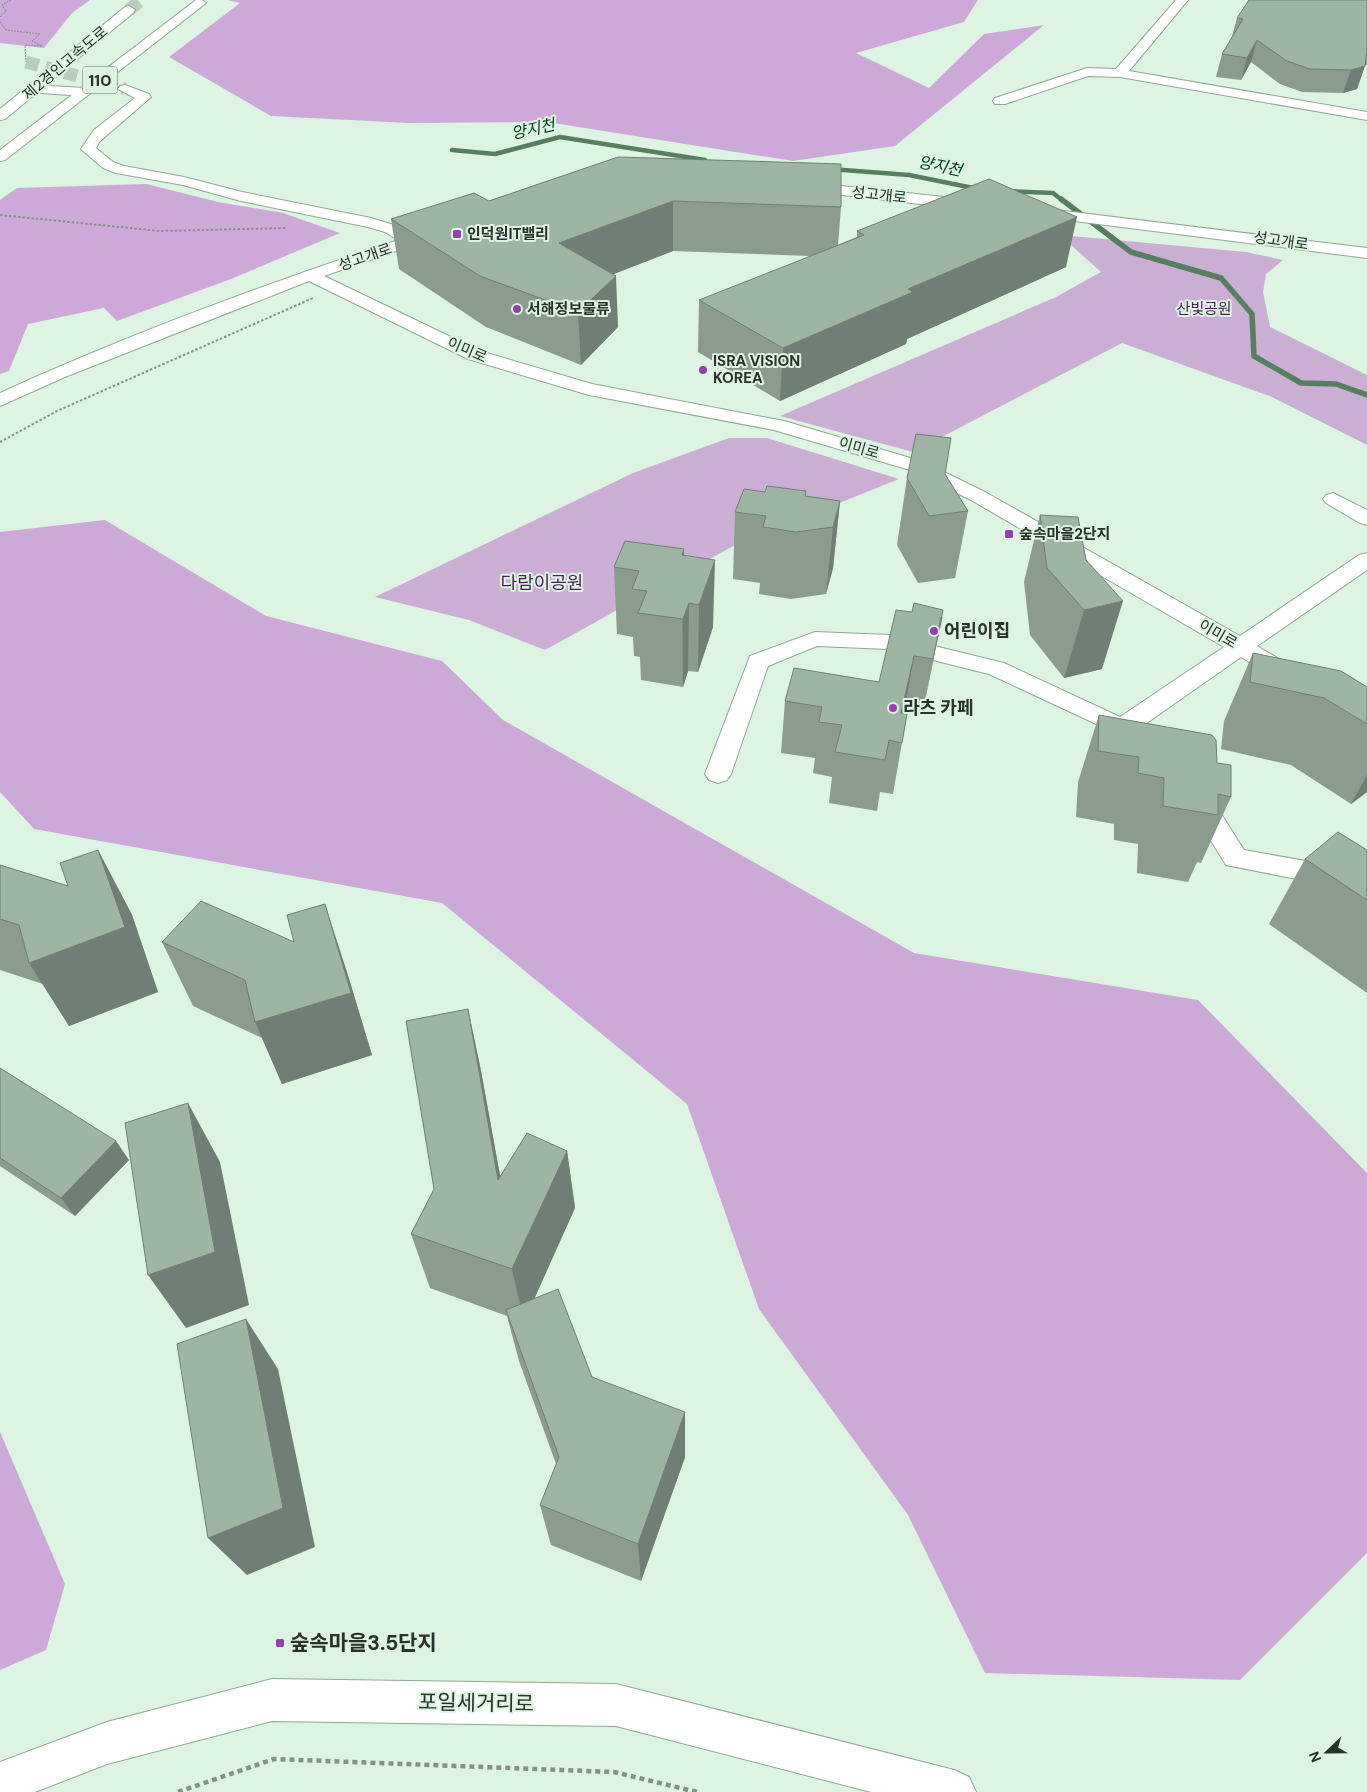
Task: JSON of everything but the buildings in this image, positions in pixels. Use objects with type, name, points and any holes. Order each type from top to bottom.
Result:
[{"type":"main road","points":[[1120,73],[1182,0]]},
{"type":"main road","name":"제2경인고속도로","points":[[0,157],[200,4]]},
{"type":"main road","name":"제2경인고속도로","points":[[0,116],[129,10]]},
{"type":"main road","points":[[1000,101],[1088,72],[1120,73],[1367,116]]},
{"type":"main road","points":[[33,89],[84,92]]},
{"type":"main road","points":[[125,89],[144,97],[100,131],[91,141],[88,149],[108,165],[121,170],[184,181],[241,196],[371,223],[391,229],[411,241]]},
{"type":"main road","name":"성고개로","points":[[789,185],[985,207]]},
{"type":"main road","name":"성고개로","points":[[1021,211],[1242,236],[1367,253]]},
{"type":"main road","name":"성고개로","points":[[0,416],[61,382],[269,289],[449,228]]},
{"type":"main road","name":"성고개로","points":[[83,382],[285,298],[312,276]]},
{"type":"main road","name":"이미로","points":[[312,276],[483,357],[590,389],[777,425],[917,466],[978,496],[1304,683]]},
{"type":"main road","points":[[0,392],[61,382]]},
{"type":"main road","name":"성고개로","points":[[0,400],[61,382]]},
{"type":"main road","points":[[1333,499],[1367,519]]},
{"type":"main road","points":[[1122,728],[1367,560]]},
{"type":"main road","points":[[718,774],[758,661],[815,639],[889,642],[996,668],[1122,728],[1144,744]]},
{"type":"main road","points":[[1185,779],[1235,858],[1345,878],[1367,886]]},
{"type":"main road","name":"포일세거리로","points":[[0,1784],[107,1743],[272,1700],[616,1705],[954,1792]]},
{"type":"path","points":[[0,18],[6,11],[2,5],[11,0]]},
{"type":"path","points":[[0,22],[6,30],[40,34],[32,41],[42,46],[25,46],[26,62]]},
{"type":"path","points":[[0,215],[90,226],[161,231],[290,228]]},
{"type":"path","points":[[0,442],[57,412],[291,310],[335,287]]},
{"type":"path","points":[[178,1792],[274,1759],[614,1772],[697,1792]]},
{"type":"green space","name":"산빛공원","points":[[1060,235],[1246,252],[1283,260],[1266,274],[1263,292],[1270,327],[1367,375],[1367,445],[1272,397],[1122,343],[913,452],[780,416],[1056,297],[1101,272]]},
{"type":"green space","name":"다람이공원","points":[[729,438],[767,438],[899,479],[735,545],[545,650],[469,620],[375,597],[633,473]]},
{"type":"shaded area","points":[[0,0],[90,0],[72,13],[44,48],[0,43]]},
{"type":"shaded area","points":[[227,0],[978,0],[964,22],[856,53],[929,88],[984,34],[1044,25],[895,146],[793,161],[547,122],[409,123],[271,116],[169,57],[240,3]]},
{"type":"shaded area","points":[[146,184],[218,202],[283,213],[340,233],[231,279],[117,321],[104,308],[28,324],[9,371],[0,374],[0,200],[17,188]]},
{"type":"shaded area","points":[[105,520],[266,616],[442,661],[503,720],[914,953],[1198,1000],[1367,1173],[1367,1553],[1240,1680],[985,1673],[908,1515],[759,1309],[687,1104],[442,903],[34,829],[0,792],[0,532]]},
{"type":"shaded area","points":[[0,1432],[65,1584],[46,1650],[0,1670]]},
{"type":"waterway","name":"양지천","points":[[452,150],[495,154],[560,137],[705,160]]},
{"type":"waterway","name":"양지천","points":[[830,169],[909,175],[978,189]]},
{"type":"waterway","name":"양지천","points":[[1006,191],[1053,193],[1062,200]]},
{"type":"waterway","name":"양지천","points":[[1061,199],[1131,252],[1221,278],[1252,314],[1254,356],[1301,383],[1336,384],[1367,395]]},
{"type":"tunnel","points":[[129,10],[141,0]]},
{"type":"tunnel","points":[[26,62],[125,89]]},
{"type":"place","name":"인덕원IT밸리","points":[[457,234]]},
{"type":"place","name":"서해정보물류","points":[[517,309]]},
{"type":"place","name":"ISRA VISION KOREA","points":[[703,370]]},
{"type":"place","name":"숲속마을2단지","points":[[1009,534]]},
{"type":"place","name":"어린이집","points":[[934,631]]},
{"type":"place","name":"라츠 카페","points":[[893,708]]},
{"type":"place","name":"숲속마을3.5단지","points":[[280,1643]]}]
